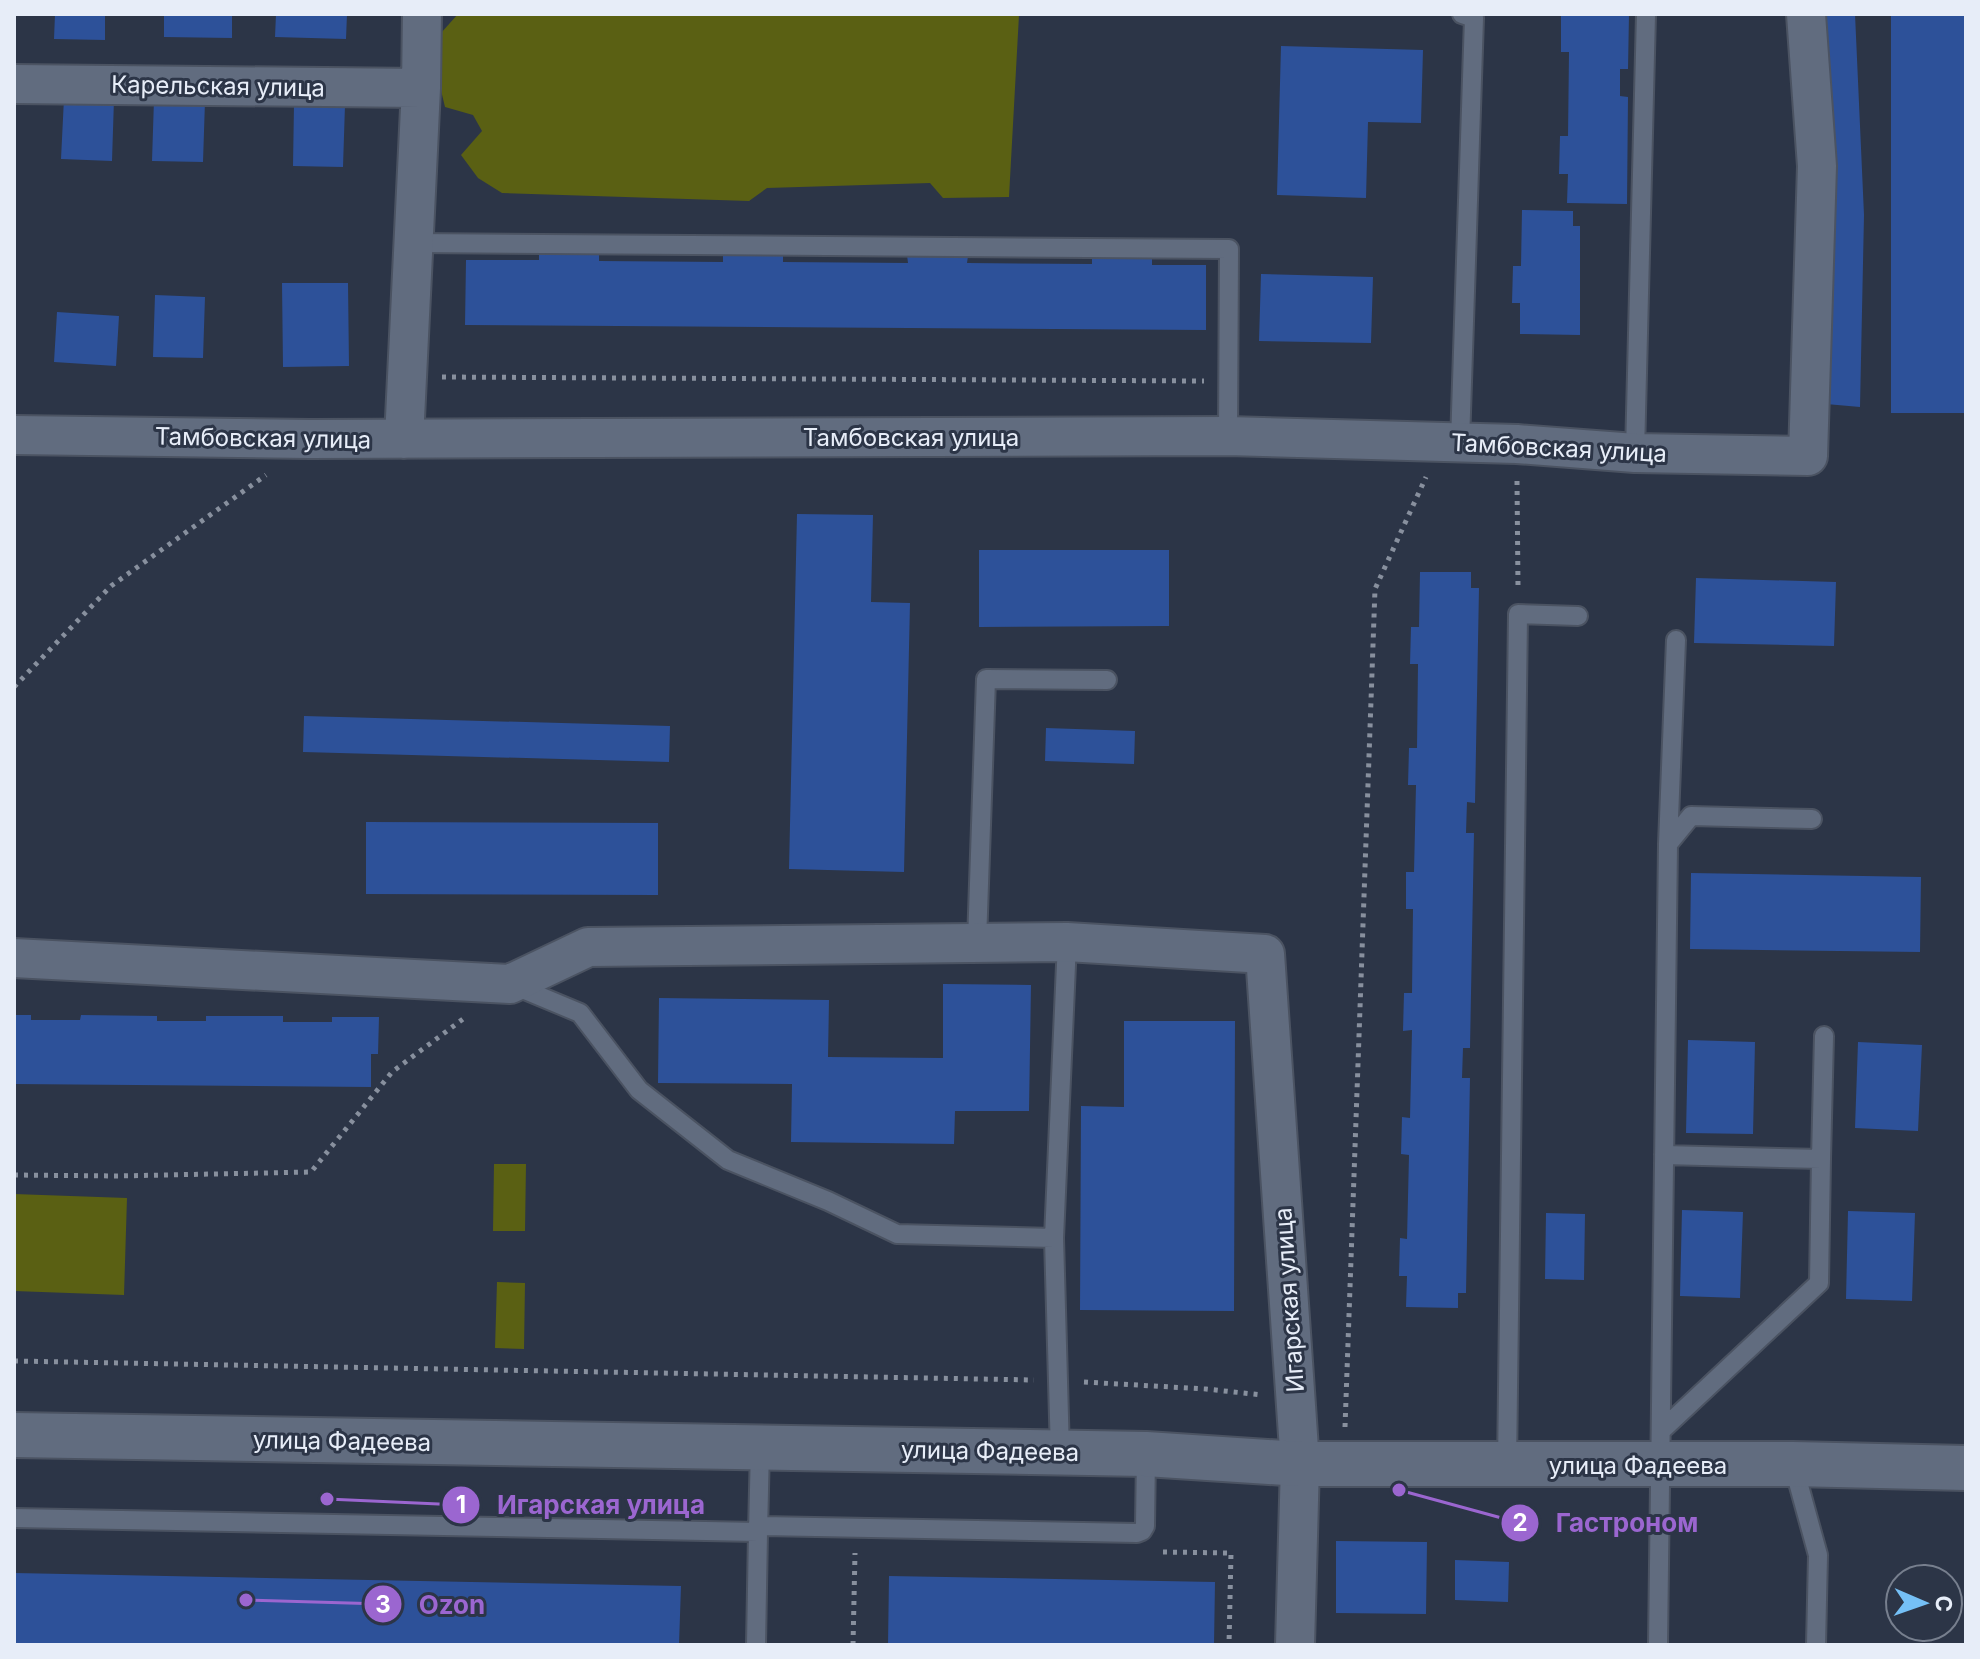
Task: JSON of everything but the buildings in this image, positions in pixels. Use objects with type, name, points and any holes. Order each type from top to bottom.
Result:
[{"type":"street","points":[[404,439],[422,14]]},
{"type":"street","name":"Тамбовская улица","points":[[14,435],[310,439],[1228,436],[1517,444],[1635,453],[1808,456],[1817,166],[1806,14]]},
{"type":"street","name":"Карельская улица","points":[[14,84],[421,88]]},
{"type":"street","points":[[14,958],[510,984],[588,947],[1067,942]]},
{"type":"street","name":"Игарская улица","points":[[1067,942],[1265,954],[1300,1464],[1295,1645]]},
{"type":"street","name":"улица Фадеева","points":[[14,1435],[1146,1454],[1300,1464],[1507,1466],[1662,1447],[1793,1464],[1966,1468]]},
{"type":"lane","points":[[1451,442],[1474,18],[1462,14]]},
{"type":"lane","points":[[1635,453],[1646,14]]},
{"type":"lane","points":[[413,243],[1229,249],[1228,436]]},
{"type":"lane","points":[[1507,1466],[1518,614],[1578,616]]},
{"type":"lane","points":[[1658,1645],[1668,844],[1676,640]]},
{"type":"lane","points":[[977,942],[986,679],[1107,680]]},
{"type":"lane","points":[[1668,844],[1691,816],[1812,819]]},
{"type":"lane","points":[[1060,1453],[1054,1238],[1067,942]]},
{"type":"lane","points":[[510,984],[580,1013],[639,1090],[728,1160],[828,1201],[897,1234],[1054,1238]]},
{"type":"lane","points":[[1662,1447],[1819,1283],[1824,1036]]},
{"type":"lane","points":[[1664,1155],[1821,1159]]},
{"type":"lane","points":[[756,1645],[760,1448]]},
{"type":"lane","points":[[14,1518],[1137,1533],[1145,1526],[1146,1454]]},
{"type":"lane","points":[[1793,1464],[1818,1555],[1816,1645]]},
{"type":"path","points":[[407,376],[1229,381]]},
{"type":"path","points":[[14,687],[111,586],[239,496],[310,439]]},
{"type":"path","points":[[1344,1464],[1375,589],[1451,442]]},
{"type":"path","points":[[1517,444],[1518,614]]},
{"type":"path","points":[[14,1175],[311,1172],[392,1072],[510,984]]},
{"type":"path","points":[[14,1361],[1058,1381],[1206,1389],[1295,1399],[1345,1422]]},
{"type":"path","points":[[853,1645],[856,1528]]},
{"type":"path","points":[[1163,1552],[1231,1553],[1229,1645]]},
{"type":"green space","points":[[458,14],[1019,15],[1009,197],[943,198],[930,183],[767,188],[749,201],[502,193],[478,178],[461,155],[482,131],[473,115],[445,107],[438,78],[441,33]]},
{"type":"green space","points":[[494,1164],[526,1164],[525,1231],[493,1231]]},
{"type":"green space","points":[[14,1194],[127,1198],[124,1295],[14,1291]]},
{"type":"green space","points":[[497,1282],[525,1283],[524,1349],[495,1348]]},
{"type":"place","name":"Гастроном","points":[[1399,1490]]},
{"type":"place","name":"Игарская улица","points":[[327,1499]]},
{"type":"place","name":"Ozon","points":[[246,1600]]}]
